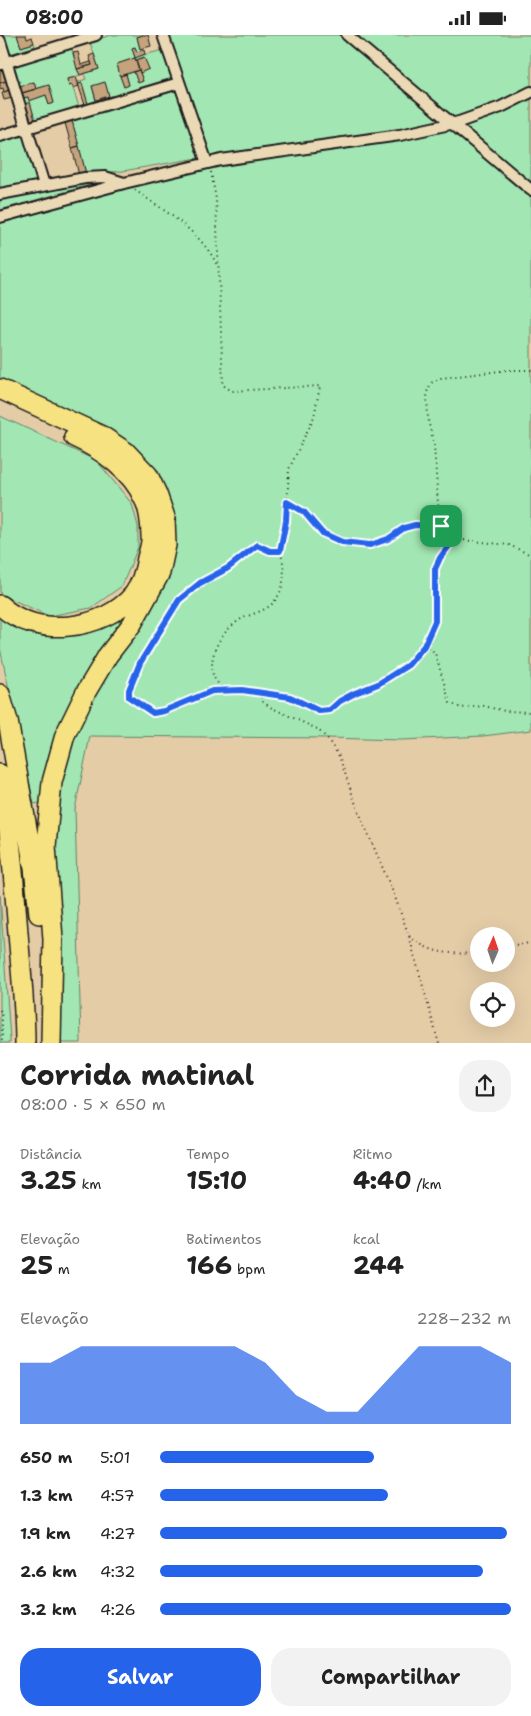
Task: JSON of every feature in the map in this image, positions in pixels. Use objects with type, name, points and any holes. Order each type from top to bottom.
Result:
[{"type":"highway","points":[[0,389],[102,436],[126,452],[148,475],[165,517],[166,545],[160,573],[132,623],[108,655],[86,692],[65,735],[52,782],[46,846],[53,939],[51,1043]]},
{"type":"highway","points":[[0,403],[92,445],[117,465],[134,482],[145,500],[152,537],[144,573],[134,593],[120,607],[100,617],[77,627],[57,628],[37,625],[21,619],[0,605]]},
{"type":"highway","points":[[0,694],[8,721],[34,868],[51,1025]]},
{"type":"highway","points":[[0,774],[9,828],[17,914],[25,1011],[25,1043]]},
{"type":"highway","points":[[0,837],[17,914]]},
{"type":"street","points":[[3,63],[96,35]]},
{"type":"street","points":[[163,35],[207,163]]},
{"type":"street","points":[[347,35],[531,190]]},
{"type":"street","points":[[0,41],[3,63],[28,127],[44,185]]},
{"type":"street","points":[[0,136],[179,83]]},
{"type":"street","points":[[0,217],[124,183],[207,163],[400,135],[451,124],[501,107],[531,92]]},
{"type":"street","points":[[0,194],[44,185],[105,177],[124,183]]},
{"type":"path","points":[[207,163],[214,185],[223,385],[232,391],[320,385],[314,417],[288,469],[286,521],[280,551],[285,576],[279,595],[271,605],[241,619],[219,639],[212,656],[214,677],[224,691]]},
{"type":"path","points":[[124,183],[196,235],[210,249],[218,267]]},
{"type":"path","points":[[531,370],[508,370],[441,379],[431,383],[427,392],[428,421],[434,445],[441,526],[454,539],[508,545],[531,555]]},
{"type":"path","points":[[287,502],[304,512],[322,533],[342,542],[370,545],[388,539],[404,528],[415,525],[441,526]]},
{"type":"path","points":[[280,551],[270,551],[257,545],[228,568],[200,583],[179,600],[140,663],[129,690],[129,697],[153,713],[164,711],[212,691],[260,692],[290,697],[319,711],[330,710],[340,701],[378,684],[408,665],[425,645],[435,621],[435,569],[440,558],[454,539]]},
{"type":"path","points":[[425,645],[435,653],[450,703],[462,708],[484,706],[505,711],[531,712]]},
{"type":"path","points":[[260,692],[262,701],[270,707],[317,729],[327,738],[339,756],[356,805],[409,937],[439,1043]]},
{"type":"path","points":[[409,937],[420,946],[433,951],[470,953]]},
{"type":"path","points":[[515,946],[531,943]]},
{"type":"path","points":[[0,1010],[2,1017],[2,1043]]},
{"type":"green space","points":[[4,35],[17,35],[21,47],[34,43],[35,46],[10,54]]},
{"type":"green space","points":[[111,35],[143,35],[137,37],[140,49],[143,48],[144,50],[137,52],[135,47],[132,48],[135,57],[164,50],[173,78],[109,97],[105,83],[92,86],[96,101],[88,104],[82,83],[78,84],[78,82],[86,79],[84,74],[99,69],[90,42]],"holes":[[[135,58],[143,81],[138,82],[134,72],[126,74],[129,85],[124,87],[117,64]]]},
{"type":"green space","points":[[168,35],[531,35],[531,730],[483,736],[402,740],[90,736],[75,809],[81,1043],[59,1043],[50,848],[69,737],[106,669],[141,621],[148,475],[0,389],[0,217],[220,159],[208,154]]},
{"type":"green space","points":[[71,47],[80,75],[67,80],[69,86],[72,85],[79,107],[35,120],[30,103],[25,104],[23,98],[28,97],[30,100],[46,95],[49,105],[54,103],[49,85],[36,89],[34,82],[20,86],[14,64]]},
{"type":"green space","points":[[172,90],[179,94],[199,153],[198,158],[123,171],[86,174],[72,121]]},
{"type":"green space","points":[[19,133],[24,135],[38,182],[0,189],[0,139]]},
{"type":"green space","points":[[91,180],[94,182],[93,184],[0,210],[0,199]]},
{"type":"green space","points":[[0,416],[97,461],[132,504],[138,526],[138,547],[122,586],[91,608],[49,616],[2,595],[0,592]]},
{"type":"green space","points":[[131,610],[93,661],[71,701],[51,751],[40,803],[34,804],[0,648],[0,613],[28,631]]},
{"type":"green space","points":[[0,895],[10,1039],[10,1043],[0,1043]]},
{"type":"building","points":[[17,35],[26,35],[27,39],[32,37],[34,43],[21,47]]},
{"type":"building","points":[[148,35],[151,46],[140,49],[137,37]]},
{"type":"building","points":[[135,47],[137,52],[144,50],[145,54],[135,58],[132,48]]},
{"type":"building","points":[[78,52],[81,65],[91,62],[92,65],[77,69],[73,53]]},
{"type":"building","points":[[94,54],[99,69],[80,75],[77,69],[92,65],[89,56]]},
{"type":"building","points":[[144,57],[149,69],[140,73],[136,60]]},
{"type":"building","points":[[135,58],[139,70],[120,76],[117,64]]},
{"type":"building","points":[[2,68],[6,81],[0,83],[0,69]]},
{"type":"building","points":[[139,70],[143,81],[138,83],[134,72]]},
{"type":"building","points":[[126,74],[129,85],[124,87],[120,76]]},
{"type":"building","points":[[76,77],[79,86],[73,88],[72,85],[69,86],[67,79]]},
{"type":"building","points":[[6,81],[9,90],[4,92],[3,88],[0,89],[0,83]]},
{"type":"building","points":[[34,82],[36,89],[22,93],[20,86]]},
{"type":"building","points":[[105,82],[109,96],[96,100],[92,86]]},
{"type":"building","points":[[82,83],[88,104],[85,105],[78,84]]},
{"type":"building","points":[[49,85],[54,103],[49,105],[46,95],[29,101],[28,97],[23,98],[22,93]]},
{"type":"building","points":[[9,90],[12,98],[4,100],[2,93]]},
{"type":"building","points":[[30,102],[35,120],[31,121],[25,104]]},
{"type":"building","points":[[72,121],[79,146],[72,148],[65,123]]},
{"type":"building","points":[[79,146],[86,174],[79,175],[72,148]]},
{"type":"route","points":[[287,502],[304,512],[322,533],[342,542],[370,545],[388,539],[404,528],[415,525],[441,526],[454,539],[440,558],[435,569],[435,621],[424,646],[408,665],[378,684],[340,701],[330,710],[319,711],[290,697],[242,690],[212,691],[164,711],[153,713],[129,697],[129,690],[140,663],[179,600],[200,583],[228,568],[257,545],[270,551],[280,551],[286,521],[287,502]]}]
